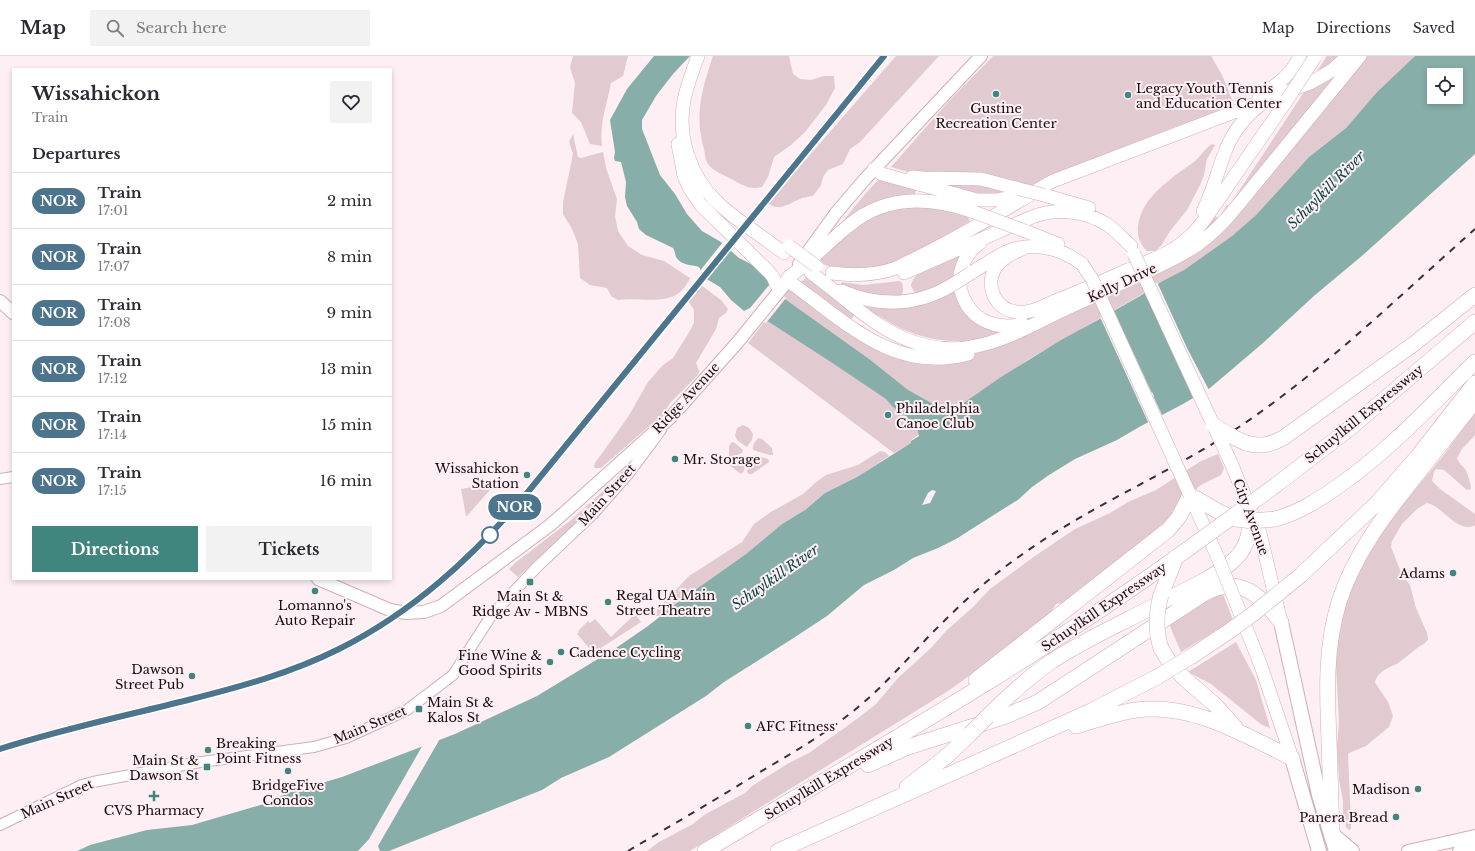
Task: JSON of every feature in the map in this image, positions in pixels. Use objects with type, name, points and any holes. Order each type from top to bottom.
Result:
[{"type":"highway","points":[[1213,425],[1246,443],[1264,446],[1275,442],[1283,438],[1415,343],[1475,295]]},
{"type":"highway","name":"Schuylkill Expressway","points":[[705,851],[900,736],[1044,648],[1101,610],[1276,485],[1354,424],[1475,322]]},
{"type":"highway","points":[[900,736],[981,677],[1162,535],[1179,517],[1190,495],[1203,508],[1222,513],[1236,519],[1252,521],[1275,519],[1296,512],[1306,507],[1363,468],[1415,423],[1475,362]]},
{"type":"highway","points":[[778,851],[1091,711],[1157,677],[1228,632],[1259,610],[1302,575],[1377,503],[1418,456],[1475,383]]},
{"type":"highway","points":[[1352,851],[1332,834],[1327,691],[1330,650],[1335,616],[1339,602],[1357,559],[1374,532],[1398,498],[1475,400]]},
{"type":"highway","points":[[887,802],[947,756],[1020,686],[1053,660],[1230,564],[1240,554],[1246,541],[1250,522],[1248,504]]},
{"type":"highway","points":[[1176,557],[1161,595],[1156,622],[1161,648],[1176,670],[1214,705],[1238,730]]},
{"type":"highway","points":[[792,799],[908,747],[1022,710],[1054,693],[1205,593],[1217,587],[1238,587],[1254,593],[1266,604],[1281,622]]},
{"type":"highway","name":"City Avenue","points":[[1281,622],[1319,795],[1336,851]]},
{"type":"highway","points":[[1020,743],[1119,714],[1148,710],[1186,712],[1206,718],[1238,730],[1292,758],[1319,851]]},
{"type":"highway","points":[[1308,851],[1312,829]]},
{"type":"main road","points":[[698,56],[686,90],[678,129],[678,144],[682,169],[690,189],[706,211],[773,277],[785,283],[868,338],[899,353],[926,358],[951,358],[970,354],[997,340]]},
{"type":"main road","points":[[706,56],[695,88],[690,110],[693,145],[701,168],[711,184],[725,198],[786,249]]},
{"type":"main road","name":"Ridge Avenue","points":[[320,580],[390,610],[406,613],[418,613],[430,610],[448,600],[549,526],[670,419],[696,391],[785,283],[836,213],[874,169],[981,56]]},
{"type":"main road","points":[[1194,126],[1278,85],[1291,71],[1300,56]]},
{"type":"main road","points":[[1186,252],[1212,223],[1318,56]]},
{"type":"main road","points":[[827,277],[866,275],[886,272],[896,268],[1007,208],[1039,193],[1072,173],[1268,99],[1321,77],[1348,56]]},
{"type":"main road","name":"Kelly Drive","points":[[827,277],[841,297],[881,326],[919,344],[940,348],[961,349],[997,340],[1025,329],[1186,252],[1214,231],[1230,214],[1360,56]]},
{"type":"main road","points":[[1024,248],[1012,253],[1001,261],[994,270],[991,282],[993,294],[998,303],[1007,309],[1017,312],[1033,310],[1074,294],[1162,255],[1186,240],[1199,227],[1291,98]]},
{"type":"main road","points":[[1162,255],[1186,234],[1197,221],[1210,198],[1224,153],[1231,138],[1250,114],[1268,99]]},
{"type":"main road","points":[[683,108],[683,131],[687,152],[694,170],[704,188],[724,208],[827,277],[842,291],[857,297],[886,302],[924,298],[961,279],[1007,252],[1024,248],[1050,248],[1068,254],[1082,264]]},
{"type":"main road","points":[[874,169],[882,174],[977,200],[1007,199],[1039,193]]},
{"type":"main road","name":"City Avenue","points":[[874,169],[886,170],[915,178],[985,180],[1085,206],[1104,214],[1118,223],[1123,230],[1231,463],[1260,533],[1281,622]]},
{"type":"main road","points":[[785,283],[853,222],[868,212],[884,206],[909,201],[931,201],[952,204],[1062,246],[1075,256],[1092,279],[1190,495]]},
{"type":"main road","points":[[827,277],[861,280],[888,278],[906,273],[1039,214],[1048,212],[1064,211],[1083,214],[1106,224],[1132,250]]},
{"type":"main road","points":[[988,237],[969,253],[963,264],[961,279],[963,296],[970,309],[988,322],[1002,326],[1010,326],[1046,318]]},
{"type":"main road","points":[[0,302],[12,312]]},
{"type":"main road","points":[[1203,508],[1218,558],[1261,666],[1292,758]]},
{"type":"main road","points":[[1408,851],[1475,836]]},
{"type":"street","name":"Main Street","points":[[0,825],[87,783],[194,763],[314,747],[346,738],[407,710],[452,675],[491,616],[536,568],[593,514],[629,473],[670,419]]},
{"type":"street","points":[[0,479],[12,477]]},
{"type":"shaded area","points":[[573,56],[628,56],[623,76],[611,83],[602,122],[602,146],[590,144],[581,122],[572,113],[575,83],[570,67]]},
{"type":"shaded area","points":[[713,56],[789,56],[793,74],[800,79],[811,80],[824,76],[834,76],[835,88],[826,105],[805,132],[791,145],[774,157],[768,177],[762,187],[753,188],[743,185],[716,171],[706,161],[701,137],[700,113],[703,91]]},
{"type":"shaded area","points":[[896,56],[939,56],[860,142],[850,149],[843,164],[828,170],[823,177],[821,185],[813,196],[802,198],[781,207],[769,204],[781,188]]},
{"type":"shaded area","points":[[993,56],[1211,56],[1234,101],[1227,104],[1227,107],[1185,126],[1180,125],[1064,170],[1013,194],[995,197],[972,195],[940,186],[938,184],[982,183],[1009,190],[1017,185],[1017,183],[1004,179],[980,176],[921,174],[891,167],[950,100]]},
{"type":"shaded area","points":[[1327,56],[1415,56],[1377,92],[1346,128],[1309,157],[1256,215],[1232,236],[1184,270],[1029,359],[911,440],[911,443],[894,453],[748,343],[789,290],[796,283],[799,283],[808,277],[856,313],[850,321],[902,351],[958,353],[960,342],[963,341],[940,340],[918,335],[898,327],[876,315],[865,306],[894,307],[941,287],[915,293],[911,286],[913,280],[924,270],[939,262],[961,254],[973,317],[1022,320],[1168,258],[1214,216],[1219,218],[1227,205],[1229,206],[1304,92],[1319,74],[1317,71]]},
{"type":"shaded area","points":[[1271,83],[1257,91],[1234,101],[1238,96],[1240,98]]},
{"type":"shaded area","points":[[573,134],[578,157],[581,158],[603,152],[606,168],[617,199],[615,216],[618,231],[628,246],[642,255],[664,261],[690,278],[684,288],[677,294],[659,300],[618,300],[611,296],[607,288],[590,285],[580,278],[578,244],[572,229],[563,214],[563,202],[573,154],[569,142]]},
{"type":"shaded area","points":[[1212,144],[1215,145],[1207,159],[1204,175],[1187,210],[1170,231],[1161,246],[1155,251],[1147,251],[1142,246],[1138,233],[1138,226],[1145,206],[1159,189],[1195,161]]},
{"type":"shaded area","points":[[881,177],[916,189],[915,194],[838,227],[866,193]]},
{"type":"shaded area","points":[[925,206],[952,211],[968,217],[970,221],[908,258],[880,268],[840,269],[830,267],[819,262],[821,258],[857,225],[877,214],[890,210]]},
{"type":"shaded area","points":[[900,281],[903,288],[903,293],[901,296],[876,297],[840,285],[842,282],[863,285]]},
{"type":"shaded area","points":[[701,285],[721,300],[728,309],[726,313],[719,318],[716,329],[696,363],[699,371],[698,375],[671,402],[663,414],[601,468],[595,468],[595,463],[628,417],[648,382],[662,366],[673,358],[688,334],[694,323],[694,310],[688,301]]},
{"type":"shaded area","points":[[1475,412],[1475,435],[1462,449],[1457,458],[1459,463],[1466,471],[1471,489],[1467,490],[1444,470],[1436,469],[1432,481],[1440,489],[1475,514],[1475,525],[1469,527],[1463,526],[1433,505],[1427,503],[1417,509],[1402,524],[1392,541],[1391,547],[1402,575],[1410,585],[1416,608],[1427,633],[1428,639],[1424,644],[1401,661],[1382,671],[1375,682],[1388,702],[1393,716],[1389,727],[1366,746],[1349,753],[1348,755],[1351,822],[1351,829],[1349,830],[1346,827],[1343,816],[1343,800],[1339,780],[1337,745],[1339,722],[1336,666],[1337,648],[1344,609],[1358,572],[1388,522],[1443,456]]},
{"type":"shaded area","points":[[743,425],[749,428],[753,434],[752,440],[747,447],[738,441],[735,436],[737,428]]},
{"type":"shaded area","points":[[759,438],[772,448],[773,455],[753,450],[754,443]]},
{"type":"shaded area","points":[[732,442],[743,450],[742,453],[731,457],[729,456],[729,446]]},
{"type":"shaded area","points":[[880,451],[885,452],[889,456],[857,477],[825,493],[805,510],[782,524],[746,554],[681,600],[664,615],[656,616],[657,610],[689,576],[742,542],[754,524],[771,512],[803,494],[826,475],[858,465]]},
{"type":"shaded area","points":[[1218,454],[1224,468],[1221,475],[1201,485],[1178,503],[1167,523],[1063,603],[1056,604],[1051,612],[983,666],[948,691],[690,851],[647,851],[659,842],[693,824],[704,815],[745,793],[752,786],[789,763],[809,753],[857,719],[876,704],[898,678],[931,648],[946,631],[973,607],[990,589],[1035,556],[1075,529],[1110,513],[1128,502],[1156,490],[1201,461]]},
{"type":"shaded area","points":[[755,455],[768,459],[769,462],[752,474],[749,474],[747,472],[750,458]]},
{"type":"shaded area","points":[[743,456],[746,459],[746,464],[744,471],[741,474],[729,465],[733,460]]},
{"type":"shaded area","points":[[496,483],[467,516],[466,516],[461,489]]},
{"type":"shaded area","points":[[610,485],[612,486],[587,514],[544,555],[537,559],[518,577],[509,569],[571,520]]},
{"type":"shaded area","points":[[1222,592],[1233,620],[1181,652],[1169,624]]},
{"type":"shaded area","points":[[635,614],[641,622],[584,659],[582,657],[590,649],[577,634],[588,621],[590,623],[595,619],[611,637]]},
{"type":"shaded area","points":[[1236,642],[1256,680],[1270,728],[1262,725],[1211,684],[1188,672]]},
{"type":"water","name":"Schuylkill River","points":[[654,56],[690,56],[673,74],[656,96],[642,120],[642,129],[660,175],[675,194],[687,214],[702,231],[721,242],[739,258],[751,264],[769,281],[782,297],[869,359],[908,390],[933,404],[945,407],[958,407],[1001,377],[1061,340],[1184,270],[1232,236],[1256,215],[1309,157],[1346,128],[1377,92],[1415,56],[1475,56],[1475,154],[1363,255],[1315,295],[1263,343],[1210,388],[1117,440],[1075,459],[1032,487],[1019,499],[956,539],[913,558],[894,570],[864,585],[827,616],[724,682],[706,696],[609,757],[561,778],[542,790],[389,851],[77,851],[90,845],[147,830],[192,825],[264,804],[288,793],[342,777],[455,734],[537,696],[616,648],[648,626],[681,600],[746,554],[782,524],[805,510],[825,493],[857,477],[911,443],[911,441],[919,436],[917,427],[907,417],[893,407],[886,399],[769,322],[744,311],[731,300],[720,287],[705,278],[699,267],[681,262],[676,257],[673,248],[646,235],[639,229],[637,222],[627,206],[625,197],[626,182],[621,162],[615,161],[614,158],[615,152],[610,120],[627,89]],"holes":[[[1152,392],[1154,396],[1140,404],[1138,400]],[[932,490],[936,491],[930,503],[922,505],[928,493]]]},
{"type":"water","points":[[498,460],[500,472],[495,473],[493,461]]},
{"type":"pier","points":[[723,242],[730,248],[704,280],[699,272]]},
{"type":"pier","points":[[1157,282],[1187,348],[1209,390],[1194,400],[1144,291]]},
{"type":"pier","points":[[770,284],[786,298],[766,323],[750,316],[744,311],[750,308]]},
{"type":"pier","points":[[1113,309],[1163,417],[1149,424],[1100,317]]},
{"type":"pier","points":[[441,737],[378,846],[380,851],[358,851],[369,839],[424,743]]},
{"type":"railway","points":[[0,749],[70,729],[263,680],[292,670],[369,633],[425,594],[475,549],[523,498],[884,56]]},
{"type":"railway","points":[[628,851],[798,750],[834,726],[877,690],[974,592],[997,573],[1046,538],[1073,521],[1185,460],[1239,427],[1270,405],[1331,357],[1475,229]]},
{"type":"train","name":"NOR","points":[[0,749],[34,738],[162,707],[265,679],[340,649],[383,624],[424,596],[467,559],[492,534],[523,498],[884,56]]},
{"type":"place","name":"Gustine Recreation Center","points":[[996,94]]},
{"type":"place","name":"Legacy Youth Tennis and Education Center","points":[[1128,95]]},
{"type":"place","name":"Philadelphia Canoe Club","points":[[888,415]]},
{"type":"place","name":"Mr. Storage","points":[[675,459]]},
{"type":"place","name":"Wissahickon Station","points":[[527,475]]},
{"type":"place","name":"Adams","points":[[1453,573]]},
{"type":"place","name":"Main St & Ridge Av - MBNS","points":[[530,582]]},
{"type":"place","name":"Lomanno's Auto Repair","points":[[315,591]]},
{"type":"place","name":"Regal UA Main Street Theatre","points":[[608,602]]},
{"type":"place","name":"Cadence Cycling","points":[[561,652]]},
{"type":"place","name":"Fine Wine & Good Spirits","points":[[550,662]]},
{"type":"place","name":"Dawson Street Pub","points":[[192,676]]},
{"type":"place","name":"Main St & Kalos St","points":[[419,709]]},
{"type":"place","name":"AFC Fitness","points":[[748,726]]},
{"type":"place","name":"Breaking Point Fitness","points":[[208,750]]},
{"type":"place","name":"Main St & Dawson St","points":[[207,767]]},
{"type":"place","name":"BridgeFive Condos","points":[[288,771]]},
{"type":"place","name":"Madison","points":[[1418,789]]},
{"type":"place","name":"CVS Pharmacy","points":[[154,796]]},
{"type":"place","name":"Panera Bread","points":[[1396,817]]}]
